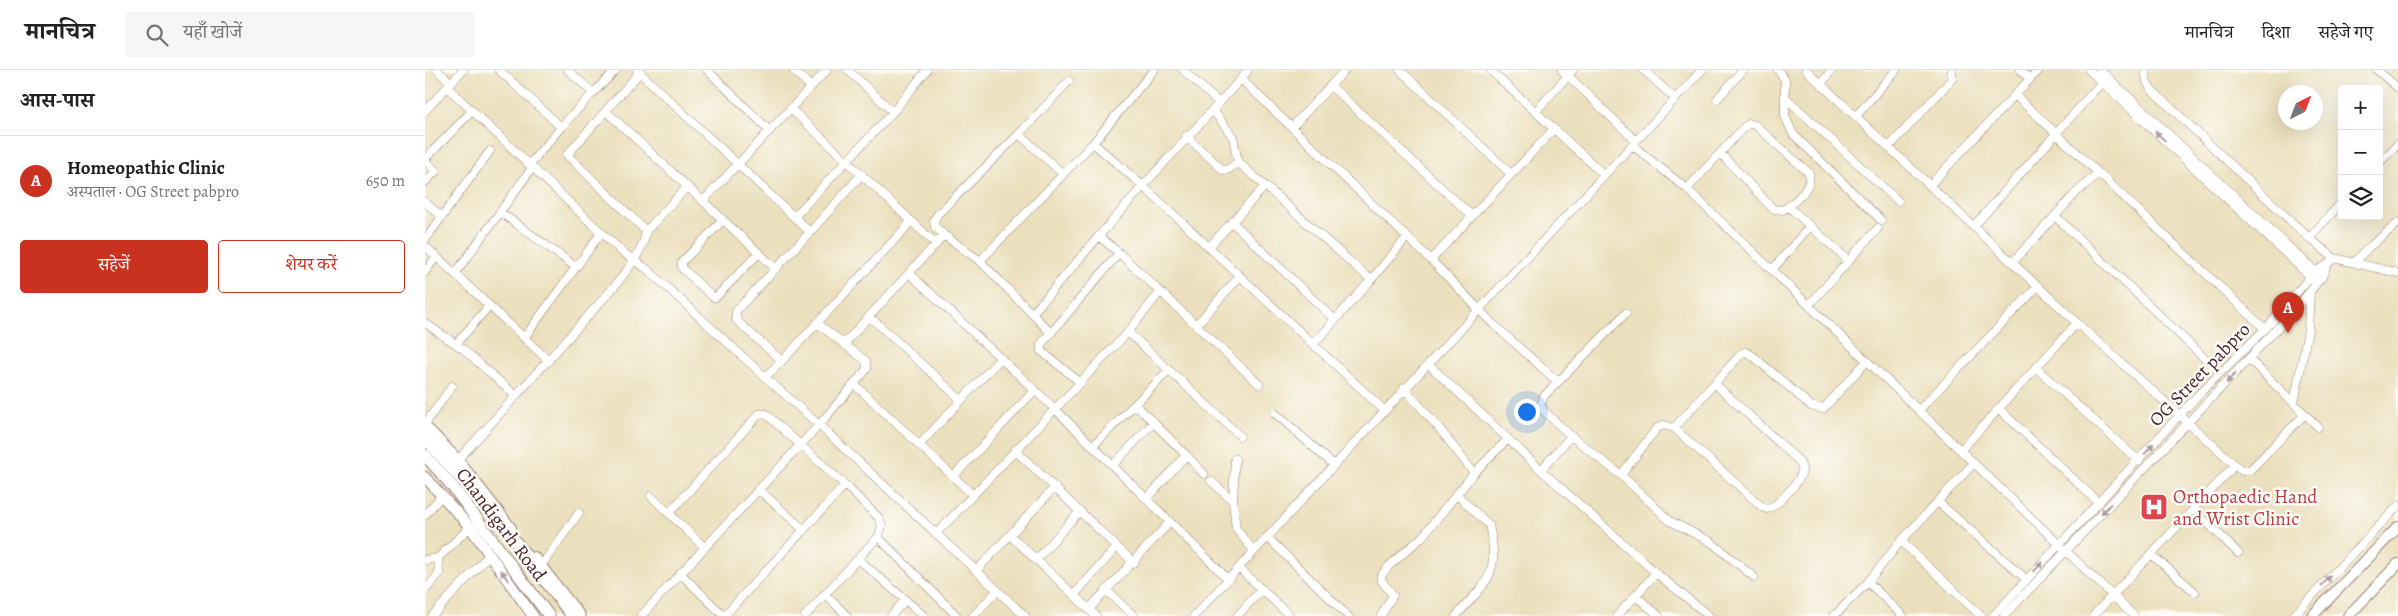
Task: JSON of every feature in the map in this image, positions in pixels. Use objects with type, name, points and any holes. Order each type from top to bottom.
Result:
[{"type":"highway","points":[[425,438],[509,533],[572,616]]},
{"type":"highway","name":"Chandigarh Road","points":[[425,456],[453,487],[549,616]]},
{"type":"main road","points":[[425,425],[458,460],[580,616]]},
{"type":"main road","points":[[425,476],[470,527],[533,616]]},
{"type":"main road","points":[[2312,616],[2398,527]]},
{"type":"main road","points":[[2348,616],[2398,564]]},
{"type":"street","points":[[437,70],[472,111],[601,233],[647,269],[1025,616]]},
{"type":"street","points":[[425,111],[463,70]]},
{"type":"street","points":[[499,70],[561,127]]},
{"type":"street","points":[[568,70],[593,93]]},
{"type":"street","points":[[455,274],[531,166],[561,127],[616,70]]},
{"type":"street","points":[[707,70],[770,131]]},
{"type":"street","points":[[793,70],[811,87]]},
{"type":"street","points":[[703,202],[827,70]]},
{"type":"street","points":[[848,70],[893,112]]},
{"type":"street","points":[[794,217],[849,161],[893,112],[927,70]]},
{"type":"street","points":[[980,261],[1093,143],[1154,70]]},
{"type":"street","points":[[1183,70],[1219,103]]},
{"type":"street","points":[[1031,314],[1187,136],[1248,70]]},
{"type":"street","points":[[1292,127],[1345,70]]},
{"type":"street","points":[[1400,70],[1511,174]]},
{"type":"street","points":[[1490,70],[1604,175]]},
{"type":"street","points":[[1644,70],[1675,99]]},
{"type":"street","points":[[1194,616],[1404,388],[1702,70]]},
{"type":"street","points":[[1717,99],[1743,70]]},
{"type":"street","points":[[1778,70],[1785,80],[1785,116],[1793,134],[1881,220]]},
{"type":"street","points":[[1806,70],[2077,323],[2242,471],[2250,470],[2305,414]]},
{"type":"street","points":[[1821,84],[1832,70]]},
{"type":"street","points":[[1855,116],[1896,70]]},
{"type":"street","points":[[1889,147],[1953,79],[1952,70]]},
{"type":"street","points":[[2021,70],[2030,78]]},
{"type":"street","points":[[1930,185],[2039,70]]},
{"type":"street","points":[[2100,70],[2319,280]]},
{"type":"street","points":[[2145,70],[2147,82],[2151,89],[2309,238],[2334,258],[2398,272]]},
{"type":"street","points":[[2377,70],[2398,88]]},
{"type":"street","points":[[646,231],[567,155],[639,71],[810,232]]},
{"type":"street","points":[[2092,71],[2313,274]]},
{"type":"street","points":[[1535,112],[1568,72],[1634,143],[1687,189],[2134,616]]},
{"type":"street","points":[[1241,78],[1431,260],[1479,309],[1558,382]]},
{"type":"street","points":[[1051,333],[980,261],[943,235],[935,227],[934,221],[937,215],[1019,134],[1069,80]]},
{"type":"street","points":[[1974,226],[2102,82]]},
{"type":"street","points":[[1331,86],[1472,216]]},
{"type":"street","points":[[2015,95],[2265,329]]},
{"type":"street","points":[[1785,97],[1898,201]]},
{"type":"street","points":[[791,109],[936,244]]},
{"type":"street","points":[[1213,110],[1233,137],[1238,162],[1371,280]]},
{"type":"street","points":[[425,182],[435,170],[425,160],[472,111]]},
{"type":"street","points":[[606,111],[776,269]]},
{"type":"street","points":[[1687,189],[1721,154],[1743,127],[1749,124],[1755,124],[1809,173],[1811,180],[1809,186],[1789,207],[1783,210],[1773,209],[1721,154]]},
{"type":"street","points":[[1431,260],[1553,129]]},
{"type":"street","points":[[1019,134],[1063,174]]},
{"type":"street","points":[[1187,136],[1223,170],[1229,170],[1238,162]]},
{"type":"street","points":[[1093,143],[1143,186],[1384,410]]},
{"type":"street","points":[[2383,159],[2398,144]]},
{"type":"street","points":[[425,240],[469,176],[490,151]]},
{"type":"street","points":[[2013,262],[2098,173]]},
{"type":"street","points":[[782,361],[736,320],[736,311],[863,174]]},
{"type":"street","points":[[1209,247],[1265,186]]},
{"type":"street","points":[[458,460],[549,361],[635,261],[645,240],[646,231],[687,187]]},
{"type":"street","points":[[425,202],[442,217]]},
{"type":"street","points":[[2309,238],[2338,206]]},
{"type":"street","points":[[1789,207],[1849,261]]},
{"type":"street","points":[[500,212],[576,267]]},
{"type":"street","points":[[2055,216],[2220,373]]},
{"type":"street","points":[[723,220],[683,262],[683,268],[713,297],[717,297],[758,254]]},
{"type":"street","points":[[765,377],[911,222]]},
{"type":"street","points":[[1232,222],[1335,320]]},
{"type":"street","points":[[2355,262],[2368,248],[2398,223]]},
{"type":"street","points":[[1772,270],[1810,226]]},
{"type":"street","points":[[1809,306],[1878,228]]},
{"type":"street","points":[[524,338],[601,233]]},
{"type":"street","points":[[844,344],[943,235]]},
{"type":"street","points":[[1099,236],[1259,384]]},
{"type":"street","points":[[1313,344],[1407,237]]},
{"type":"street","points":[[425,246],[549,361]]},
{"type":"street","points":[[1081,383],[1041,351],[1041,344],[1119,253]]},
{"type":"street","points":[[425,272],[436,257]]},
{"type":"street","points":[[2327,265],[2334,258]]},
{"type":"street","name":"OG Street pabpro","points":[[1993,616],[2220,373],[2265,329],[2313,274],[2327,265]]},
{"type":"street","name":"OG Street pabpro","points":[[2004,616],[2249,359],[2310,292],[2327,265]]},
{"type":"street","points":[[909,273],[1055,409],[1228,579]]},
{"type":"street","points":[[1195,325],[1240,276]]},
{"type":"street","points":[[1919,410],[2038,286]]},
{"type":"street","points":[[936,534],[971,494],[1081,383],[1128,332],[1160,292]]},
{"type":"street","points":[[2294,404],[2308,330],[2310,292]]},
{"type":"street","points":[[456,344],[489,306]]},
{"type":"street","points":[[1626,313],[1544,396],[1541,405],[1544,411],[1571,436],[1621,476],[1670,520],[1711,542],[1754,577]]},
{"type":"street","points":[[869,316],[961,400]]},
{"type":"street","points":[[425,323],[456,344],[516,396]]},
{"type":"street","points":[[641,616],[819,425],[868,366],[866,361],[817,323]]},
{"type":"street","points":[[1961,450],[2077,323]]},
{"type":"street","points":[[1128,332],[1240,436]]},
{"type":"street","points":[[1674,428],[1738,358],[1746,352],[1811,406],[1823,409],[1867,361]]},
{"type":"street","points":[[919,445],[1001,358]]},
{"type":"street","points":[[2249,359],[2318,427]]},
{"type":"street","points":[[1428,364],[1541,470],[1657,573],[1709,616]]},
{"type":"street","points":[[2036,368],[2139,461]]},
{"type":"street","points":[[1093,446],[1169,370]]},
{"type":"street","points":[[855,384],[971,494]]},
{"type":"street","points":[[1621,476],[1657,428],[1664,425],[1674,428],[1762,507],[1767,510],[1778,503],[1799,478],[1803,470],[1802,466],[1715,384]]},
{"type":"street","points":[[425,425],[452,386]]},
{"type":"street","points":[[1404,388],[1439,428],[1474,473]]},
{"type":"street","points":[[953,477],[1035,390]]},
{"type":"street","points":[[1135,404],[1204,474]]},
{"type":"street","points":[[1999,409],[2099,503]]},
{"type":"street","points":[[1275,413],[1334,465]]},
{"type":"street","points":[[669,513],[759,414],[766,414],[801,444],[879,518],[882,526],[877,537],[805,616]]},
{"type":"street","points":[[1113,465],[1154,422]]},
{"type":"street","points":[[1541,470],[1571,436]]},
{"type":"street","points":[[1381,616],[1393,595],[1381,580],[1381,576],[1389,566],[1422,537],[1474,473],[1508,439]]},
{"type":"street","points":[[1015,450],[1134,563]]},
{"type":"street","points":[[1147,499],[1186,455]]},
{"type":"street","points":[[1235,459],[1233,501],[1238,534],[1254,551]]},
{"type":"street","points":[[1834,616],[1867,582],[1901,541],[1974,462]]},
{"type":"street","points":[[2093,616],[2235,465]]},
{"type":"street","points":[[1211,481],[1233,501]]},
{"type":"street","points":[[680,573],[724,616],[845,486]]},
{"type":"street","points":[[976,571],[1055,487]]},
{"type":"street","points":[[758,489],[804,530]]},
{"type":"street","points":[[1456,494],[1489,525],[1493,562],[1490,578],[1456,616]]},
{"type":"street","points":[[425,515],[442,495]]},
{"type":"street","points":[[651,496],[704,547]]},
{"type":"street","points":[[1938,502],[2027,580]]},
{"type":"street","points":[[2293,616],[2398,506]]},
{"type":"street","points":[[2193,509],[2238,553]]},
{"type":"street","points":[[1036,560],[1080,512]]},
{"type":"street","points":[[541,566],[579,513]]},
{"type":"street","points":[[1089,609],[1134,563],[1170,522]]},
{"type":"street","points":[[425,560],[438,558],[470,527]]},
{"type":"street","points":[[1010,535],[1097,616]]},
{"type":"street","points":[[877,537],[957,616]]},
{"type":"street","points":[[1267,537],[1348,616]]},
{"type":"street","points":[[1901,541],[1981,616]]},
{"type":"street","points":[[1075,596],[1117,547]]},
{"type":"street","points":[[433,616],[490,554]]},
{"type":"street","points":[[2151,554],[2195,592]]},
{"type":"street","points":[[425,590],[439,574],[438,558]]},
{"type":"street","points":[[858,559],[924,616]]},
{"type":"street","points":[[1239,568],[1289,616]]},
{"type":"street","points":[[1617,616],[1657,573]]},
{"type":"street","points":[[1867,582],[1903,616]]},
{"type":"street","points":[[1237,616],[1262,589]]},
{"type":"street","points":[[973,616],[997,591]]},
{"type":"street","points":[[1107,591],[1134,616]]},
{"type":"street","points":[[825,594],[847,616]]},
{"type":"street","points":[[1636,596],[1659,616]]},
{"type":"street","points":[[891,616],[905,600]]},
{"type":"place","name":"Homeopathic Clinic","points":[[2288,333]]},
{"type":"place","name":"Orthopaedic Hand and Wrist Clinic","points":[[2154,507]]}]
